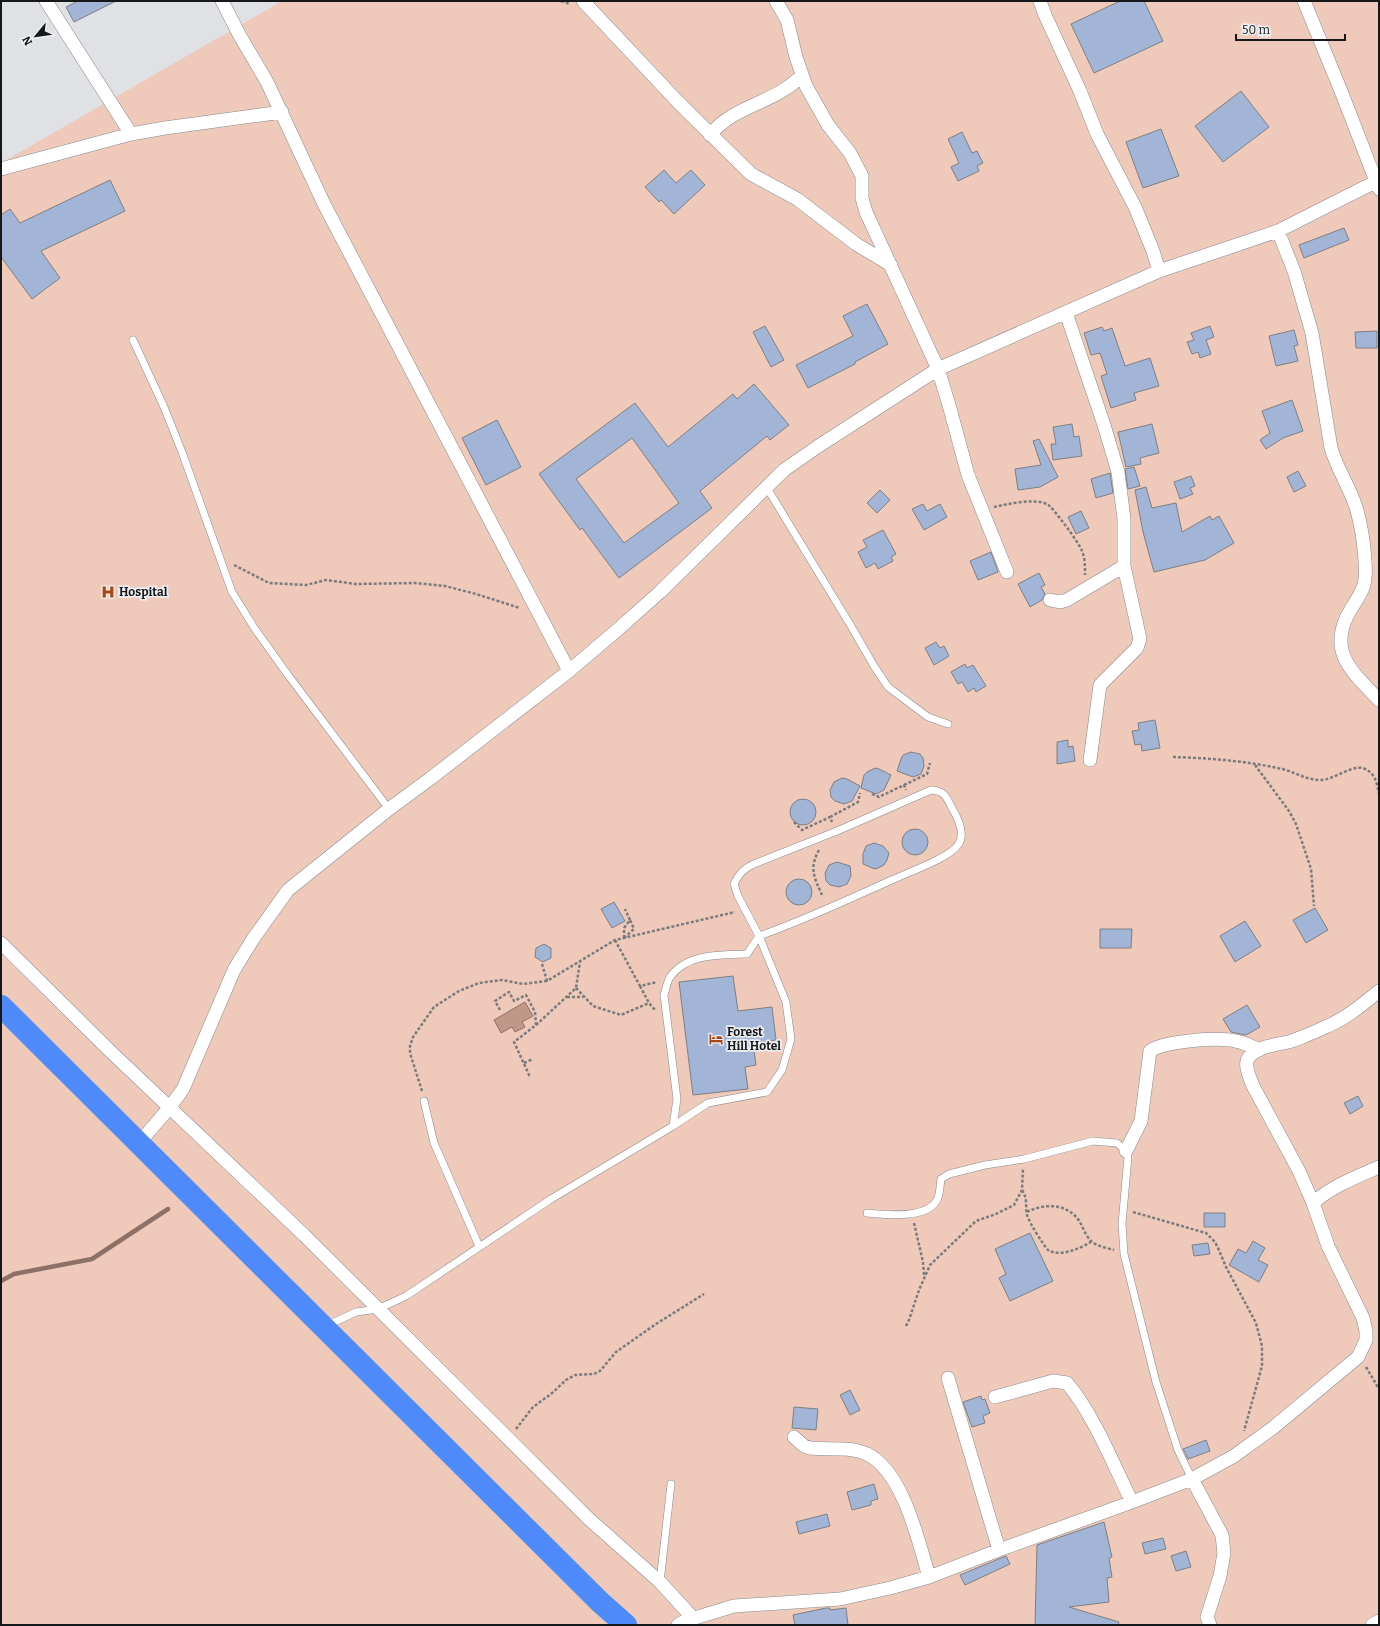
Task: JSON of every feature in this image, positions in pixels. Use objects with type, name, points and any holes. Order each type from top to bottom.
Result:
[{"type":"highway","points":[[1,1006],[600,1602],[626,1625]]},
{"type":"street","points":[[46,1],[131,134]]},
{"type":"street","points":[[222,1],[240,36],[267,82],[325,206],[569,671]]},
{"type":"street","points":[[583,1],[645,69],[751,174],[797,199],[856,244],[891,265]]},
{"type":"street","points":[[776,1],[787,20],[802,76],[828,125],[855,161],[862,176],[862,198],[866,212],[938,369],[968,476],[1007,572]]},
{"type":"street","points":[[1040,1],[1044,15],[1080,91],[1097,134],[1135,206],[1153,251],[1159,271]]},
{"type":"street","points":[[139,1143],[170,1107],[183,1089],[234,970],[288,890],[569,671],[660,592],[784,470],[938,369],[1159,271],[1278,231],[1378,183],[1304,1]]},
{"type":"street","points":[[710,135],[724,120],[734,114],[751,108],[788,88],[802,76]]},
{"type":"street","points":[[1,169],[131,134],[282,112]]},
{"type":"street","points":[[1278,231],[1294,271],[1310,326],[1331,448],[1335,463],[1356,507],[1363,544],[1365,562],[1364,586],[1340,629],[1342,654],[1348,665],[1379,700]]},
{"type":"street","points":[[1066,313],[1104,425],[1118,472],[1124,519],[1124,566],[1139,642],[1137,648],[1100,685],[1090,760]]},
{"type":"street","points":[[1050,600],[1060,602],[1085,590],[1124,566]]},
{"type":"street","points":[[1,943],[109,1050],[304,1235],[589,1519],[660,1582],[694,1618]]},
{"type":"street","points":[[678,1625],[685,1620],[734,1606],[840,1599],[929,1577],[1192,1479],[1234,1456],[1274,1427],[1358,1356],[1366,1340],[1366,1331],[1363,1318],[1328,1246],[1313,1203],[1299,1171],[1248,1074],[1246,1062],[1249,1057],[1259,1050],[1291,1041],[1324,1028],[1345,1017],[1379,991]]},
{"type":"street","points":[[1126,1151],[1141,1121],[1150,1051],[1156,1047],[1170,1044],[1227,1040],[1236,1041],[1259,1050]]},
{"type":"street","points":[[1313,1203],[1328,1191],[1379,1167]]},
{"type":"street","points":[[948,1378],[967,1446],[1000,1550]]},
{"type":"street","points":[[994,1397],[1053,1381],[1067,1383],[1074,1391],[1092,1423],[1132,1502]]},
{"type":"street","points":[[794,1437],[804,1446],[810,1448],[850,1449],[868,1454],[883,1466],[893,1479],[905,1502],[929,1577]]},
{"type":"street","points":[[1192,1479],[1222,1535],[1224,1553],[1220,1576],[1207,1622]]},
{"type":"street","points":[[1372,1625],[1379,1621]]},
{"type":"lane","points":[[133,340],[166,413],[232,592],[240,607],[288,675],[390,809]]},
{"type":"lane","points":[[767,488],[888,687],[928,717],[948,724]]},
{"type":"lane","points":[[324,1327],[356,1312],[378,1309],[406,1296],[551,1199],[673,1126],[708,1103],[767,1092],[782,1070],[791,1039],[786,1002],[759,936],[738,896],[734,884],[738,875],[744,869],[816,840],[931,790],[938,790],[944,794],[961,826],[962,837],[958,845],[943,857],[844,901],[759,936],[746,954],[693,959],[677,970],[669,978],[664,995],[677,1099],[673,1126]]},
{"type":"lane","points":[[424,1101],[434,1143],[479,1246]]},
{"type":"lane","points":[[867,1213],[885,1215],[923,1212],[932,1207],[938,1199],[941,1179],[949,1174],[1093,1141],[1117,1143],[1126,1151],[1128,1164],[1122,1224],[1124,1254],[1156,1382],[1178,1450],[1192,1479]]},
{"type":"lane","points":[[660,1582],[671,1484]]},
{"type":"path","points":[[982,511],[1023,502],[1037,502],[1049,506],[1082,549],[1084,558],[1085,590]]},
{"type":"path","points":[[219,556],[256,578],[268,583],[306,585],[326,580],[356,584],[415,583],[445,586],[476,594],[539,615]]},
{"type":"path","points":[[1173,757],[1255,764],[1284,769],[1310,779],[1320,780],[1329,780],[1358,767],[1372,773],[1375,777],[1379,794]]},
{"type":"path","points":[[904,785],[927,774],[930,763]]},
{"type":"path","points":[[1255,764],[1289,811],[1296,824],[1311,869],[1314,906]]},
{"type":"path","points":[[872,794],[879,797],[889,792]]},
{"type":"path","points":[[830,817],[858,802],[860,793]]},
{"type":"path","points":[[794,822],[802,830],[813,824]]},
{"type":"path","points":[[816,840],[819,849],[813,863],[813,872],[822,895]]},
{"type":"path","points":[[424,1101],[410,1053],[410,1046],[413,1037],[434,1007],[459,991],[479,983],[502,980],[523,984],[547,981],[615,940],[745,909]]},
{"type":"path","points":[[624,910],[634,929],[624,938]]},
{"type":"path","points":[[624,938],[624,928],[630,920]]},
{"type":"path","points":[[615,940],[649,1003],[667,1024]]},
{"type":"path","points":[[530,1077],[514,1042],[536,1025],[576,988],[580,962]]},
{"type":"path","points":[[542,964],[547,981]]},
{"type":"path","points":[[640,986],[669,978]]},
{"type":"path","points":[[576,988],[593,1006],[621,1015],[649,1003]]},
{"type":"path","points":[[500,1010],[494,1001],[510,992],[514,1001],[526,995],[535,1012],[536,1025]]},
{"type":"path","points":[[567,997],[584,997]]},
{"type":"path","points":[[524,1063],[533,1059]]},
{"type":"path","points":[[906,1326],[910,1320],[924,1276],[930,1265],[980,1218],[996,1214],[1014,1205],[1022,1190],[1024,1158]]},
{"type":"path","points":[[1022,1190],[1027,1201],[1027,1212],[1030,1222],[1049,1251],[1070,1252],[1091,1242]]},
{"type":"path","points":[[1027,1212],[1035,1208],[1050,1206],[1062,1208],[1075,1214],[1091,1242],[1124,1254]]},
{"type":"path","points":[[1123,1209],[1206,1233],[1215,1242],[1226,1267],[1256,1323],[1262,1346],[1262,1366],[1243,1435],[1234,1456]]},
{"type":"path","points":[[911,1213],[922,1256],[924,1276]]},
{"type":"path","points":[[509,1439],[533,1407],[551,1394],[561,1383],[575,1375],[594,1374],[600,1371],[616,1352],[656,1324],[704,1294]]},
{"type":"path","points":[[1358,1356],[1372,1375],[1379,1389]]},
{"type":"shaded area","points":[[282,1],[1379,1],[1379,1625],[1,1625],[1,163]]},
{"type":"shaded area","points":[[525,1002],[533,1016],[522,1022],[525,1027],[515,1032],[512,1027],[501,1033],[494,1020]]},
{"type":"building","points":[[78,1],[116,1],[74,22],[66,7]]},
{"type":"building","points":[[1120,1],[1144,1],[1163,41],[1094,73],[1071,24]]},
{"type":"building","points":[[1241,91],[1269,127],[1223,162],[1195,126]]},
{"type":"building","points":[[1161,129],[1179,176],[1143,188],[1126,142]]},
{"type":"building","points":[[962,132],[972,153],[977,151],[983,163],[977,166],[979,171],[958,181],[951,167],[959,163],[948,139]]},
{"type":"building","points":[[664,170],[676,183],[691,170],[705,185],[674,214],[661,200],[659,202],[645,187]]},
{"type":"building","points":[[110,180],[125,211],[41,251],[60,278],[32,299],[1,257],[1,215],[10,209],[20,223]]},
{"type":"building","points":[[1344,228],[1349,240],[1304,258],[1299,245]]},
{"type":"building","points":[[867,304],[888,344],[855,362],[855,364],[808,388],[796,365],[853,336],[843,316]]},
{"type":"building","points":[[765,326],[784,360],[771,367],[753,332]]},
{"type":"building","points":[[1210,326],[1214,337],[1206,340],[1211,354],[1200,358],[1198,352],[1192,354],[1187,342],[1194,340],[1191,333]]},
{"type":"building","points":[[1102,327],[1104,331],[1112,328],[1125,366],[1150,358],[1159,386],[1134,393],[1136,400],[1111,408],[1101,376],[1107,374],[1100,353],[1091,355],[1084,333]]},
{"type":"building","points":[[1294,330],[1298,345],[1294,346],[1298,361],[1276,366],[1269,336]]},
{"type":"building","points":[[1377,331],[1377,348],[1356,348],[1355,332]]},
{"type":"building","points":[[754,384],[789,425],[770,440],[767,436],[700,491],[712,508],[619,578],[582,528],[580,530],[539,474],[635,403],[668,447],[733,394],[737,399]],"holes":[[[632,438],[679,503],[624,543],[576,479]]]},
{"type":"building","points":[[1292,400],[1303,431],[1283,438],[1266,449],[1260,440],[1270,433],[1262,411]]},
{"type":"building","points":[[497,420],[521,467],[486,485],[462,438]]},
{"type":"building","points":[[1072,424],[1074,437],[1079,436],[1082,456],[1053,460],[1051,444],[1056,444],[1053,427]]},
{"type":"building","points":[[1152,424],[1159,453],[1140,458],[1141,464],[1126,467],[1118,432]]},
{"type":"building","points":[[1039,439],[1058,477],[1040,487],[1018,490],[1015,469],[1041,465],[1033,441]]},
{"type":"building","points":[[1134,467],[1140,486],[1128,489],[1125,469]]},
{"type":"building","points":[[1298,471],[1306,486],[1294,492],[1287,477]]},
{"type":"building","points":[[1110,473],[1113,493],[1096,498],[1091,479]]},
{"type":"building","points":[[1191,476],[1195,486],[1190,488],[1193,494],[1180,499],[1174,482]]},
{"type":"building","points":[[1146,487],[1152,508],[1176,503],[1182,532],[1210,516],[1212,520],[1219,516],[1234,543],[1205,560],[1154,572],[1143,532],[1135,490]]},
{"type":"building","points":[[880,490],[890,500],[877,513],[867,503]]},
{"type":"building","points":[[923,504],[927,511],[940,504],[947,517],[924,530],[912,509]]},
{"type":"building","points":[[1081,511],[1089,528],[1076,534],[1068,517]]},
{"type":"building","points":[[883,530],[896,554],[891,557],[893,561],[878,569],[875,563],[866,568],[858,552],[867,547],[863,540]]},
{"type":"building","points":[[991,552],[998,572],[978,580],[970,561]]},
{"type":"building","points":[[1039,573],[1045,585],[1041,587],[1045,594],[1042,600],[1030,607],[1018,584]]},
{"type":"building","points":[[936,642],[940,648],[944,646],[949,656],[934,665],[925,648]]},
{"type":"building","points":[[965,664],[967,668],[973,665],[986,686],[976,692],[974,688],[968,692],[962,682],[958,684],[951,672]]},
{"type":"building","points":[[1155,720],[1160,748],[1142,751],[1141,744],[1135,745],[1132,731],[1139,730],[1138,723]]},
{"type":"building","points":[[1068,740],[1068,747],[1073,746],[1075,761],[1057,764],[1057,742]]},
{"type":"building","points":[[911,752],[920,754],[923,758],[924,766],[921,774],[913,777],[897,771],[903,755]]},
{"type":"building","points":[[875,768],[891,775],[884,790],[876,794],[861,788],[864,775]]},
{"type":"building","points":[[842,778],[860,786],[852,801],[844,804],[835,801],[831,797],[830,790],[834,782]]},
{"type":"building","points":[[803,799],[812,803],[816,812],[812,821],[803,825],[794,821],[790,812],[794,803]]},
{"type":"building","points":[[915,829],[924,833],[928,842],[924,851],[915,855],[906,851],[902,842],[906,833]]},
{"type":"building","points":[[874,843],[883,846],[889,853],[884,865],[876,869],[863,864],[863,854],[866,846]]},
{"type":"building","points":[[837,862],[850,866],[851,876],[847,884],[839,887],[830,885],[826,881],[825,873],[829,865]]},
{"type":"building","points":[[799,879],[808,883],[812,892],[808,901],[799,905],[790,901],[786,892],[790,883]]},
{"type":"building","points":[[614,902],[625,921],[612,928],[601,909]]},
{"type":"building","points":[[1315,908],[1328,930],[1306,943],[1293,920]]},
{"type":"building","points":[[1245,921],[1261,946],[1235,962],[1220,936]]},
{"type":"building","points":[[1100,929],[1132,929],[1131,948],[1100,948]]},
{"type":"building","points":[[544,944],[551,948],[551,958],[543,962],[535,957],[536,948]]},
{"type":"building","points":[[733,976],[738,1011],[772,1007],[776,1040],[753,1043],[756,1065],[745,1067],[748,1089],[693,1095],[679,982]]},
{"type":"building","points":[[1247,1005],[1260,1027],[1246,1035],[1231,1032],[1223,1019]]},
{"type":"building","points":[[1358,1096],[1363,1106],[1350,1114],[1344,1103]]},
{"type":"building","points":[[1204,1213],[1225,1213],[1225,1227],[1204,1227]]},
{"type":"building","points":[[1030,1233],[1053,1281],[1010,1301],[999,1278],[1006,1274],[995,1249]]},
{"type":"building","points":[[1253,1241],[1265,1248],[1258,1260],[1268,1265],[1259,1282],[1229,1265],[1238,1249],[1246,1253]]},
{"type":"building","points":[[1208,1243],[1210,1254],[1194,1256],[1192,1245]]},
{"type":"building","points":[[850,1390],[860,1410],[850,1415],[840,1395]]},
{"type":"building","points":[[981,1396],[982,1400],[985,1399],[990,1413],[983,1416],[985,1423],[972,1427],[963,1402]]},
{"type":"building","points":[[794,1407],[818,1409],[816,1430],[792,1428]]},
{"type":"building","points":[[1206,1440],[1210,1451],[1188,1459],[1183,1449]]},
{"type":"building","points":[[874,1484],[878,1499],[871,1501],[871,1505],[852,1510],[847,1492]]},
{"type":"building","points":[[827,1514],[830,1526],[799,1534],[796,1522]]},
{"type":"building","points":[[1104,1522],[1112,1557],[1109,1558],[1112,1577],[1107,1578],[1109,1602],[1069,1607],[1119,1622],[1118,1625],[1035,1625],[1037,1545]]},
{"type":"building","points":[[1163,1538],[1166,1549],[1145,1554],[1142,1543]]},
{"type":"building","points":[[1186,1551],[1191,1567],[1176,1571],[1171,1556]]},
{"type":"building","points":[[1006,1556],[1010,1564],[965,1585],[960,1575]]},
{"type":"building","points":[[830,1608],[830,1610],[846,1608],[848,1625],[795,1625],[793,1615]]},
{"type":"waterway","points":[[1,1281],[14,1274],[92,1259],[168,1209]]},
{"type":"place","name":"Hospital","points":[[108,592]]},
{"type":"place","name":"Forest Hill Hotel","points":[[716,1039]]}]
